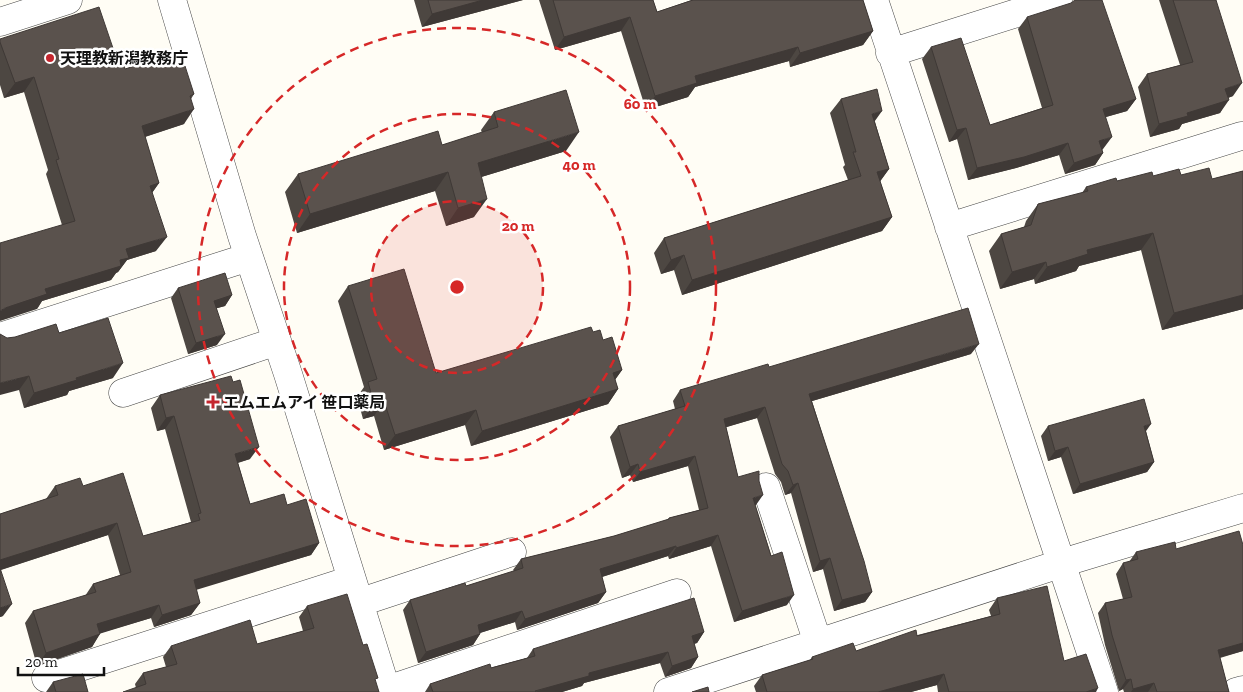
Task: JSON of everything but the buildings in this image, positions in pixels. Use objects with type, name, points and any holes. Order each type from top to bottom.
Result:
[{"type":"street","points":[[0,22],[68,0]]},
{"type":"street","points":[[172,0],[249,257],[278,341],[387,691],[677,593]]},
{"type":"street","points":[[874,0],[890,53],[1104,692]]},
{"type":"street","points":[[890,53],[1058,0]]},
{"type":"street","points":[[950,228],[1241,136]]},
{"type":"street","points":[[0,338],[249,257]]},
{"type":"street","points":[[123,393],[278,341]]},
{"type":"street","points":[[766,487],[818,643]]},
{"type":"street","points":[[668,692],[1062,564],[1243,508]]},
{"type":"street","points":[[46,678],[355,592],[512,552]]},
{"type":"street","points":[[1236,692],[1243,690]]},
{"type":"place","name":"天理教新潟教務庁","points":[[50,58]]},
{"type":"place","name":"エムエムアイ 笹口薬局","points":[[213,402]]}]
